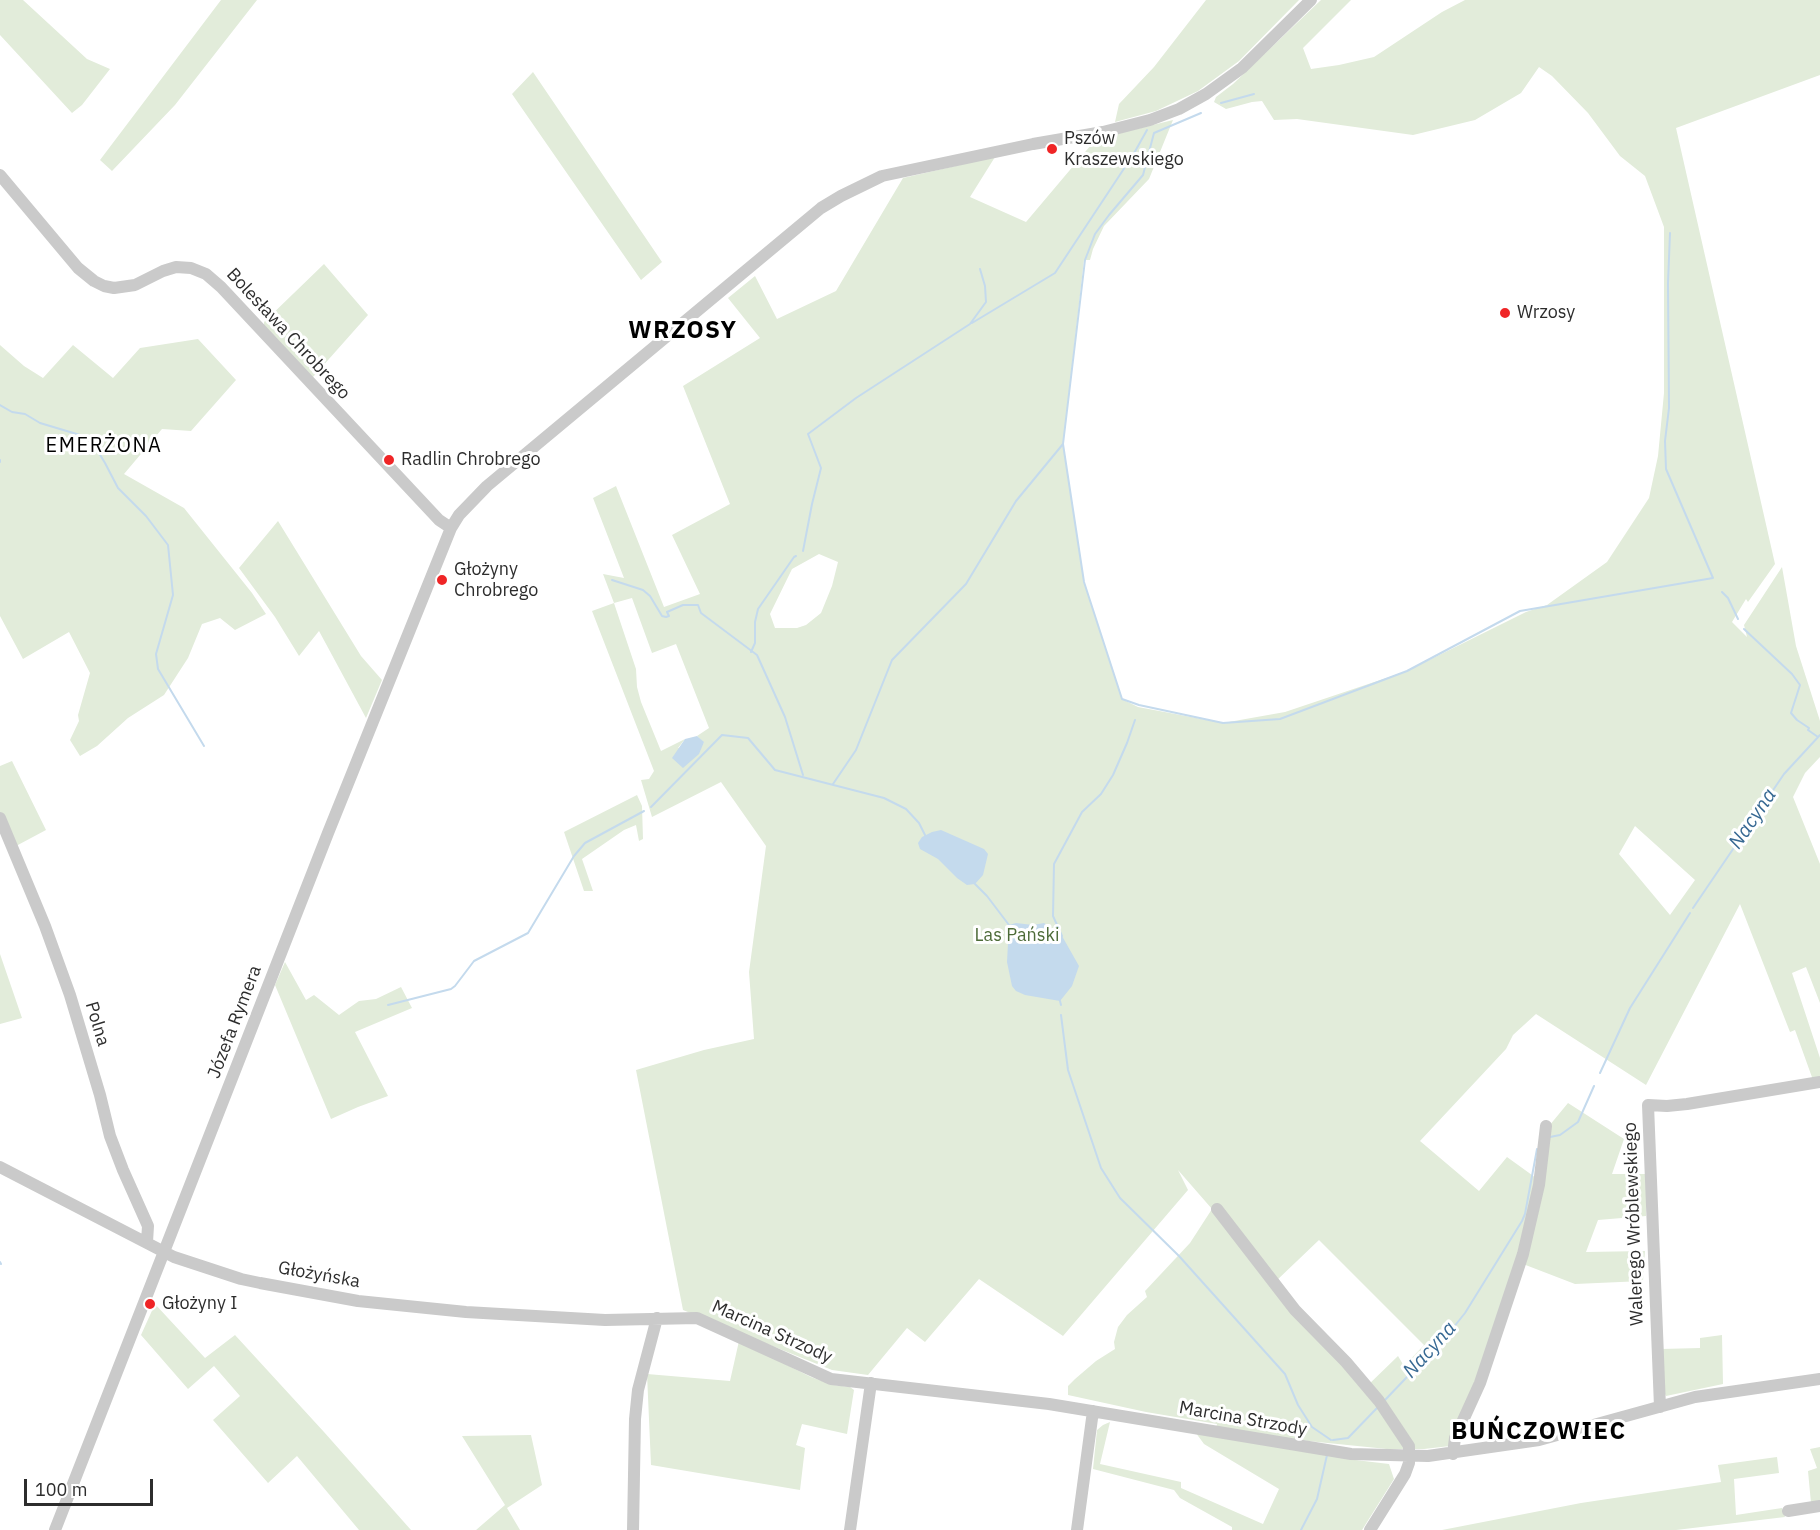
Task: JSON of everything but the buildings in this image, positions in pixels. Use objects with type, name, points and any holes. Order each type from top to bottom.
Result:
[{"type":"street","name":"Józefa Rymera","points":[[55,1530],[328,833],[384,699],[451,528],[459,515],[487,486],[821,208],[882,176],[1033,144],[1103,132],[1150,120],[1179,109],[1206,94],[1242,68],[1311,0]]},
{"type":"street","name":"Bolesława Chrobrego","points":[[0,175],[78,268],[94,282],[114,288],[135,285],[176,267],[191,268],[206,274],[221,287],[439,520],[451,528]]},
{"type":"street","name":"Polna","points":[[0,819],[45,926],[66,984],[110,1136],[148,1226],[147,1242]]},
{"type":"street","name":"Walerego Wróblewskiego","points":[[1660,1407],[1648,1104],[1667,1106],[1688,1104],[1820,1082]]},
{"type":"street","points":[[1453,1454],[1455,1438],[1480,1383],[1523,1254],[1539,1185],[1545,1126]]},
{"type":"street","name":"Głożyńska","points":[[0,1167],[181,1260],[242,1279],[357,1301],[466,1312],[579,1319],[662,1318]]},
{"type":"street","points":[[1217,1209],[1295,1310],[1346,1362],[1381,1403],[1409,1446],[1405,1474],[1370,1530]]},
{"type":"street","name":"Marcina Strzody","points":[[662,1318],[697,1318],[831,1379],[1021,1400],[1320,1450],[1409,1457],[1453,1454],[1539,1440],[1695,1396],[1820,1378]]},
{"type":"street","points":[[633,1530],[635,1419],[638,1390],[662,1318]]},
{"type":"street","points":[[850,1530],[871,1383]]},
{"type":"street","points":[[1077,1530],[1093,1411]]},
{"type":"street","points":[[1788,1511],[1820,1506]]},
{"type":"green space","points":[[0,0],[23,0],[87,59],[110,69],[82,105],[72,113],[0,35]]},
{"type":"green space","points":[[221,0],[257,0],[175,105],[112,171],[100,160]]},
{"type":"green space","points":[[1206,0],[1299,0],[1239,61],[1198,91],[1156,111],[1115,122],[1119,104],[1154,67]]},
{"type":"green space","name":"Las Pański","points":[[1321,0],[1351,0],[1303,48],[1311,69],[1374,57],[1442,12],[1465,0],[1820,0],[1820,75],[1676,128],[1775,564],[1748,602],[1746,599],[1732,622],[1747,637],[1744,625],[1782,567],[1796,646],[1820,721],[1820,757],[1805,773],[1793,797],[1820,864],[1820,1003],[1806,967],[1792,973],[1820,1058],[1820,1078],[1813,1080],[1795,1030],[1790,1032],[1740,904],[1646,1085],[1536,1014],[1513,1035],[1506,1049],[1420,1141],[1479,1191],[1507,1157],[1543,1183],[1549,1126],[1568,1103],[1624,1139],[1612,1174],[1647,1174],[1646,1216],[1598,1220],[1586,1252],[1645,1251],[1643,1281],[1575,1284],[1523,1264],[1450,1446],[1387,1449],[1308,1441],[1216,1428],[1217,1424],[1068,1395],[1068,1386],[1075,1379],[1115,1349],[1114,1342],[1118,1327],[1127,1315],[1147,1297],[1145,1291],[1190,1243],[1212,1209],[1178,1170],[1188,1190],[1063,1336],[979,1279],[925,1342],[907,1328],[868,1375],[832,1370],[683,1310],[636,1070],[704,1050],[754,1039],[749,972],[766,846],[721,782],[652,817],[641,780],[649,779],[654,771],[592,611],[614,603],[603,574],[624,578],[593,498],[616,486],[664,607],[700,594],[672,535],[730,504],[683,386],[760,338],[728,298],[755,276],[777,319],[836,291],[903,178],[995,157],[970,197],[1026,222],[1091,145],[1092,140],[1173,120],[1149,179],[1104,226],[1090,260],[1084,260],[1063,444],[1084,582],[1122,699],[1138,707],[1223,723],[1285,712],[1407,671],[1526,612],[1547,605],[1607,562],[1649,498],[1658,456],[1664,393],[1664,227],[1645,176],[1620,156],[1588,113],[1552,76],[1539,67],[1521,93],[1475,120],[1413,135],[1297,119],[1274,120],[1262,101],[1226,109],[1214,102],[1216,97],[1233,84]],"holes":[[[819,554],[838,562],[832,586],[821,613],[806,625],[797,628],[775,628],[770,614],[792,569]],[[632,598],[652,653],[676,644],[709,728],[697,736],[704,743],[678,748],[685,739],[661,751],[641,702],[636,669],[614,603]],[[1635,826],[1695,880],[1670,915],[1619,854]],[[1319,1240],[1424,1345],[1404,1366],[1398,1356],[1364,1389],[1275,1282]]]},
{"type":"green space","points":[[533,72],[662,262],[641,280],[512,94]]},
{"type":"green space","points":[[324,264],[368,315],[313,377],[264,327],[264,322]]},
{"type":"green space","points":[[198,339],[236,380],[191,431],[162,429],[124,474],[184,508],[266,614],[235,630],[220,618],[202,624],[188,658],[164,695],[128,718],[97,746],[80,756],[70,740],[79,721],[78,715],[90,673],[69,632],[23,659],[0,616],[0,345],[24,366],[43,378],[73,345],[113,378],[140,348]]},
{"type":"green space","points":[[278,521],[361,656],[382,680],[366,718],[319,631],[299,656],[275,617],[239,568]]},
{"type":"green space","points":[[12,761],[46,830],[16,846],[0,813],[0,766]]},
{"type":"green space","points":[[637,795],[642,806],[643,839],[639,841],[636,825],[624,830],[582,859],[593,891],[584,891],[564,832]]},
{"type":"green space","points":[[0,954],[22,1018],[0,1024]]},
{"type":"green space","points":[[285,962],[306,1000],[314,995],[339,1015],[359,1001],[376,999],[401,987],[412,1008],[355,1032],[388,1096],[331,1119],[275,985]]},
{"type":"green space","points":[[155,1304],[205,1358],[235,1335],[411,1530],[359,1530],[297,1456],[268,1483],[213,1420],[240,1396],[214,1366],[188,1389],[141,1335]]},
{"type":"green space","points":[[1722,1335],[1723,1384],[1666,1396],[1661,1349],[1700,1348],[1700,1338]]},
{"type":"green space","points":[[739,1341],[811,1377],[854,1390],[847,1434],[802,1424],[796,1445],[805,1448],[800,1490],[651,1465],[647,1374],[730,1381]]},
{"type":"green space","points":[[1110,1422],[1100,1464],[1181,1482],[1181,1488],[1263,1524],[1279,1489],[1204,1444],[1193,1429],[1347,1459],[1389,1464],[1394,1479],[1362,1530],[1232,1530],[1232,1527],[1180,1498],[1174,1490],[1093,1469],[1097,1430]]},
{"type":"green space","points":[[531,1435],[542,1485],[507,1508],[520,1530],[476,1530],[505,1505],[462,1436]]},
{"type":"green space","points":[[1820,1447],[1820,1501],[1811,1503],[1808,1471],[1817,1468],[1810,1449]]},
{"type":"green space","points":[[1777,1457],[1779,1473],[1734,1479],[1736,1515],[1782,1508],[1785,1517],[1676,1530],[1442,1530],[1581,1503],[1721,1482],[1718,1465]]},
{"type":"water","points":[[697,736],[704,742],[699,754],[683,768],[672,758],[685,739]]},
{"type":"water","points":[[941,830],[984,849],[988,854],[983,875],[975,884],[967,885],[938,859],[920,849],[918,843],[922,837]]},
{"type":"water","points":[[1016,923],[1033,925],[1044,923],[1062,936],[1079,966],[1072,986],[1060,1001],[1025,995],[1016,991],[1012,986],[1007,962],[1009,925]]},
{"type":"waterway","points":[[1221,103],[1254,94]]},
{"type":"waterway","points":[[1201,113],[1154,133],[1143,175],[1095,234],[1085,260],[1063,444],[1084,582],[1122,699],[1139,705],[1223,723],[1280,719],[1407,671],[1520,611],[1713,578],[1666,469],[1665,441],[1669,408],[1670,233]]},
{"type":"waterway","points":[[972,323],[1055,273],[1147,130]]},
{"type":"waterway","points":[[803,551],[821,468],[808,434],[856,398],[970,324],[986,302],[985,286],[980,269]]},
{"type":"waterway","points":[[0,405],[12,412],[25,414],[40,423],[90,438],[118,488],[146,516],[168,545],[173,595],[156,654],[158,669],[204,746]]},
{"type":"waterway","points":[[833,784],[856,750],[892,660],[966,584],[1016,501],[1063,444]]},
{"type":"waterway","points":[[751,652],[755,643],[755,622],[758,609],[796,556]]},
{"type":"waterway","points":[[612,580],[643,590],[650,596],[662,616],[669,616],[667,612],[683,605],[698,605],[701,613],[757,655],[785,717],[803,775]]},
{"type":"waterway","points":[[1722,592],[1728,598],[1738,619]]},
{"type":"waterway","points":[[1744,629],[1792,674],[1800,685],[1791,713],[1818,737]]},
{"type":"waterway","points":[[1062,936],[1053,916],[1054,864],[1082,812],[1101,794],[1113,775],[1135,720]]},
{"type":"waterway","points":[[651,807],[722,735],[748,738],[775,770],[884,798],[906,809],[919,823],[925,835]]},
{"type":"waterway","name":"Nacyna","points":[[1693,908],[1784,774],[1820,735]]},
{"type":"waterway","points":[[388,1005],[451,989],[474,961],[528,933],[574,856],[585,843],[644,811]]},
{"type":"waterway","points":[[975,884],[1009,925]]},
{"type":"waterway","name":"Nacyna","points":[[1600,1073],[1630,1008],[1690,913]]},
{"type":"waterway","points":[[1060,1001],[1061,1005]]},
{"type":"waterway","points":[[1061,1015],[1068,1070],[1101,1168],[1120,1198],[1179,1256],[1285,1374],[1298,1405],[1312,1427],[1331,1440]]},
{"type":"waterway","name":"Nacyna","points":[[1550,1137],[1560,1135],[1578,1122],[1594,1086]]},
{"type":"waterway","name":"Nacyna","points":[[1385,1400],[1465,1313],[1522,1221],[1537,1149]]},
{"type":"waterway","name":"Nacyna","points":[[1333,1440],[1348,1438],[1377,1408]]},
{"type":"waterway","name":"Nacyna","points":[[1301,1530],[1317,1499],[1327,1455]]},
{"type":"place","name":"Pszów Kraszewskiego","points":[[1052,149]]},
{"type":"place","name":"Wrzosy","points":[[1505,313]]},
{"type":"place","name":"Radlin Chrobrego","points":[[389,460]]},
{"type":"place","name":"Głożyny Chrobrego","points":[[442,580]]},
{"type":"place","name":"Głożyny I","points":[[150,1304]]},
{"type":"district","name":"WRZOSY","points":[[683,331]]},
{"type":"district","name":"EMERŻONA","points":[[104,446]]},
{"type":"district","name":"BUŃCZOWIEC","points":[[1539,1432]]}]
